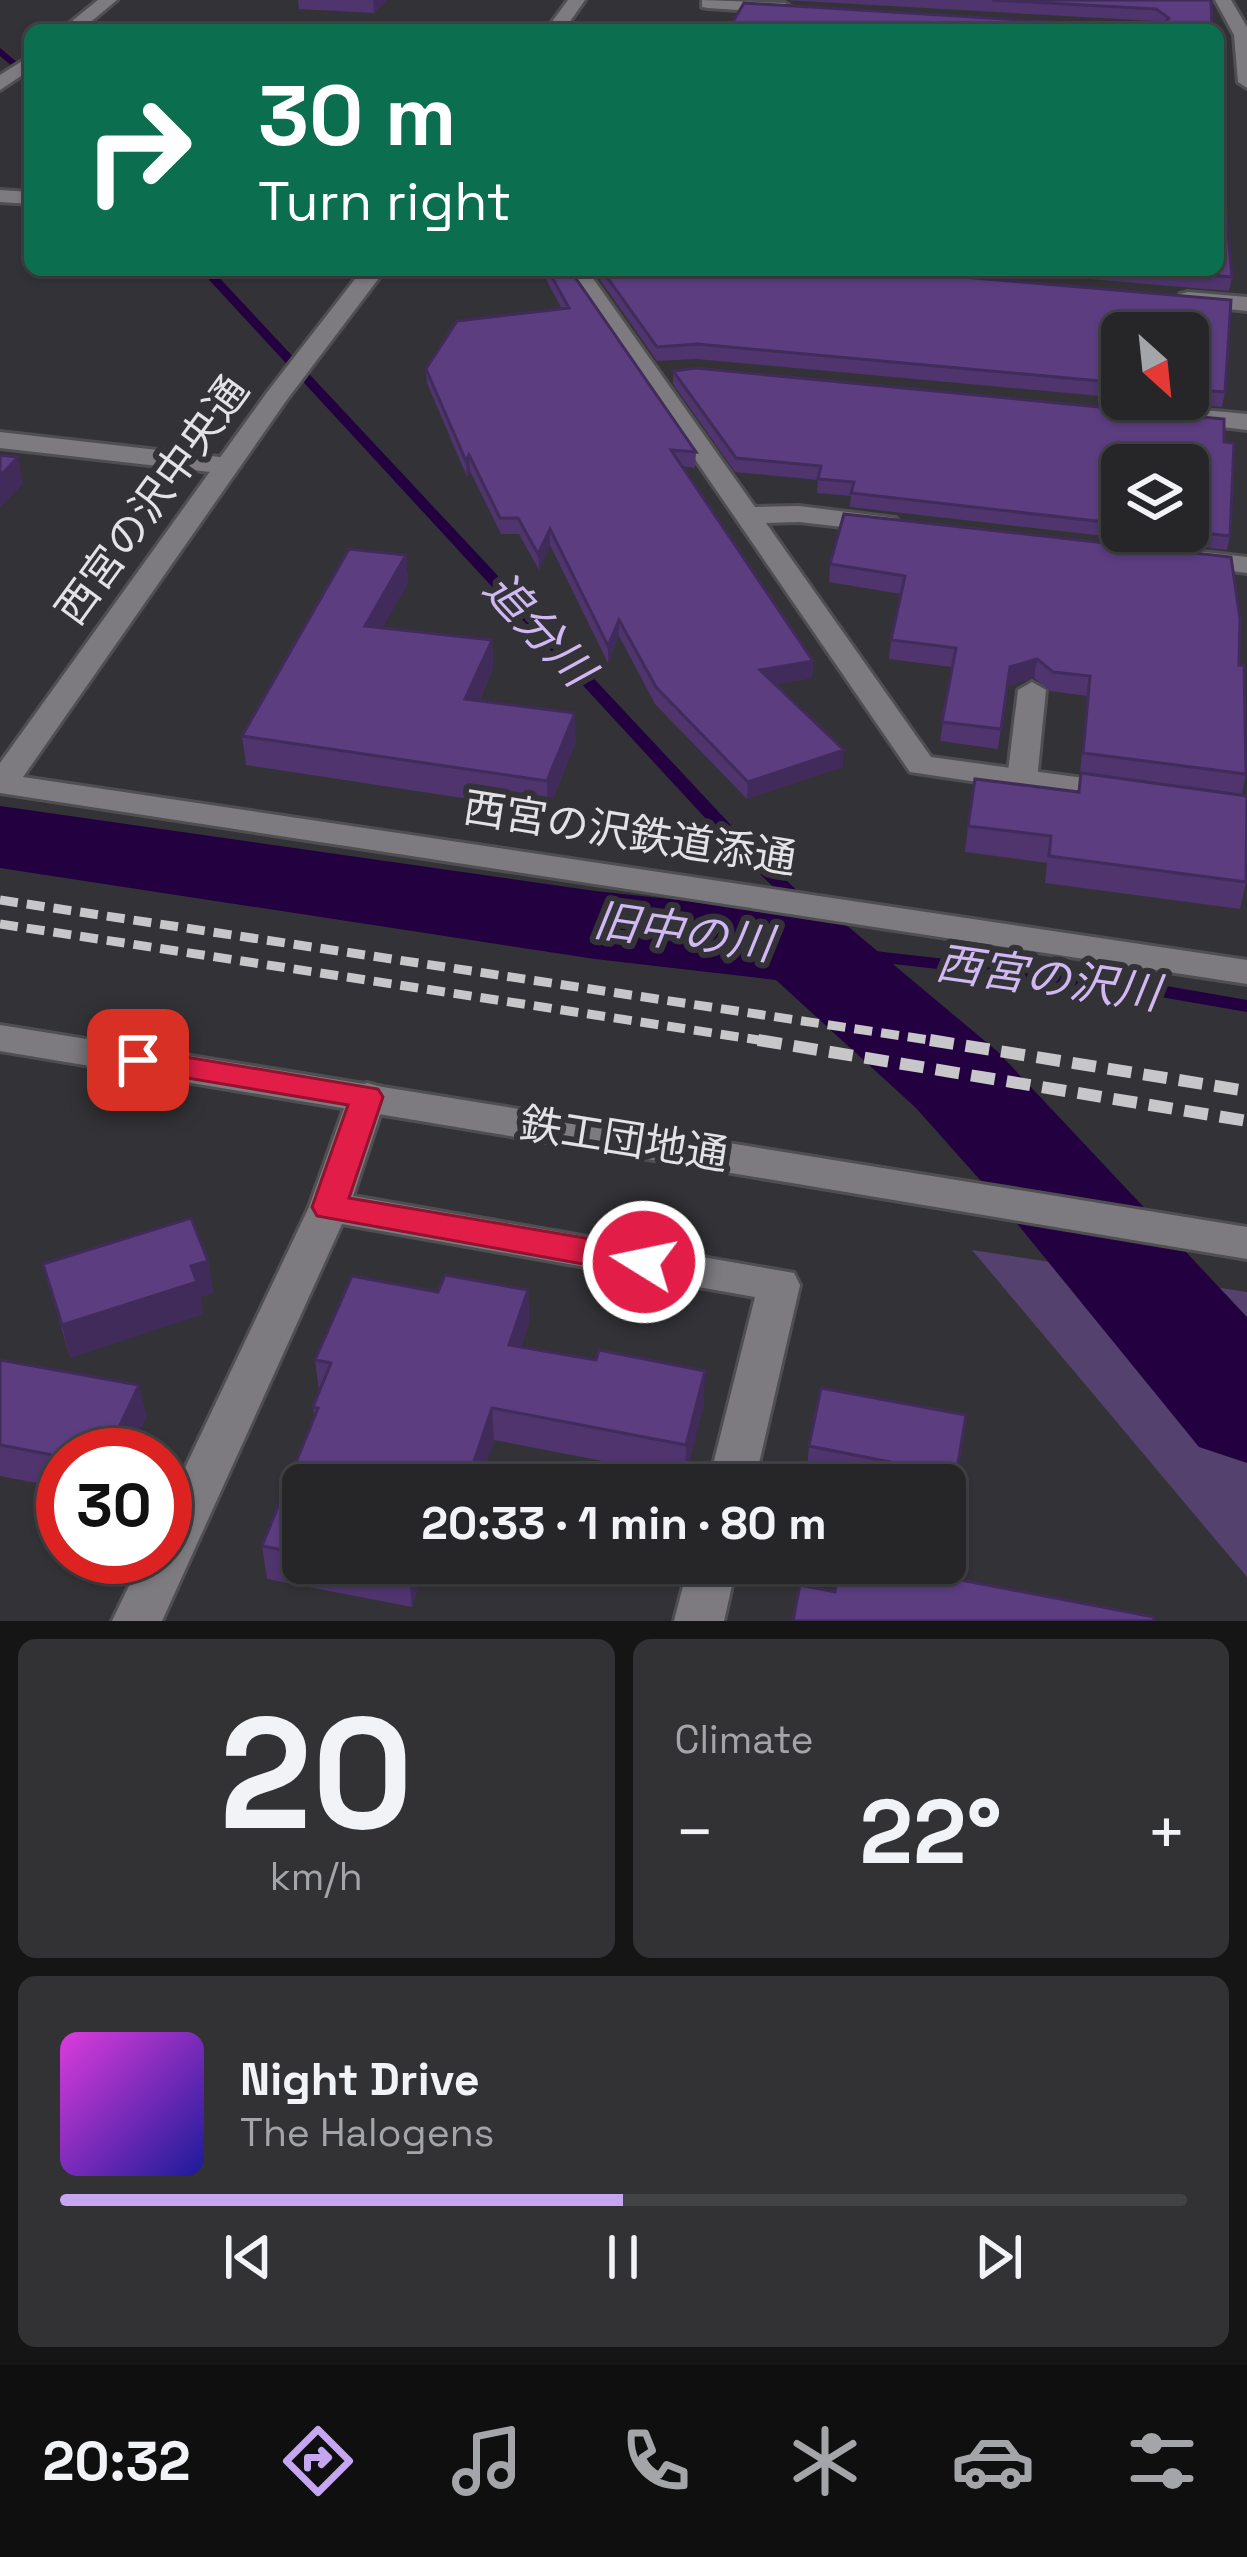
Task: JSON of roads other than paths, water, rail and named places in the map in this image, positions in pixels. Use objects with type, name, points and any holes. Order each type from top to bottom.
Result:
[{"type":"street","points":[[78,24],[109,0]]},
{"type":"street","points":[[1223,0],[1245,36],[1247,82]]},
{"type":"street","points":[[707,6],[802,9]]},
{"type":"street","points":[[0,84],[24,66]]},
{"type":"street","name":"西宮の沢中央通","points":[[1,783],[277,396],[369,276]]},
{"type":"street","points":[[581,276],[921,765],[1157,797]]},
{"type":"street","points":[[1156,296],[1247,304]]},
{"type":"street","points":[[647,374],[680,371]]},
{"type":"street","points":[[1209,418],[1247,422]]},
{"type":"street","points":[[0,440],[228,466]]},
{"type":"street","points":[[744,516],[799,514],[917,527]]},
{"type":"street","points":[[1153,554],[1247,565]]},
{"type":"street","name":"西宮の沢鉄道添通","points":[[1,783],[1247,972]]},
{"type":"street","name":"鉄工団地通","points":[[0,1038],[1247,1243]]},
{"type":"street","points":[[137,1621],[329,1207],[367,1097]]},
{"type":"street","points":[[329,1207],[778,1286],[736,1464]]},
{"type":"street","points":[[699,1621],[708,1584]]},
{"type":"lane","points":[[1022,780],[1033,690]]},
{"type":"waterway","name":"追分川","points":[[0,51],[24,73]]},
{"type":"waterway","name":"追分川","points":[[212,276],[737,842],[849,951]]},
{"type":"waterway","name":"旧中の川","points":[[0,837],[595,925],[807,949],[957,1080],[1040,1168],[1247,1408]]},
{"type":"waterway","name":"西宮の沢川","points":[[807,949],[1132,986],[1247,1006]]},
{"type":"railway","points":[[0,900],[943,1042]]},
{"type":"railway","points":[[0,924],[778,1043]]},
{"type":"railway","points":[[758,1040],[1247,1121]]},
{"type":"railway","points":[[930,1040],[943,1042]]},
{"type":"railway","points":[[943,1042],[949,1043]]},
{"type":"railway","points":[[943,1042],[1247,1091]]}]
